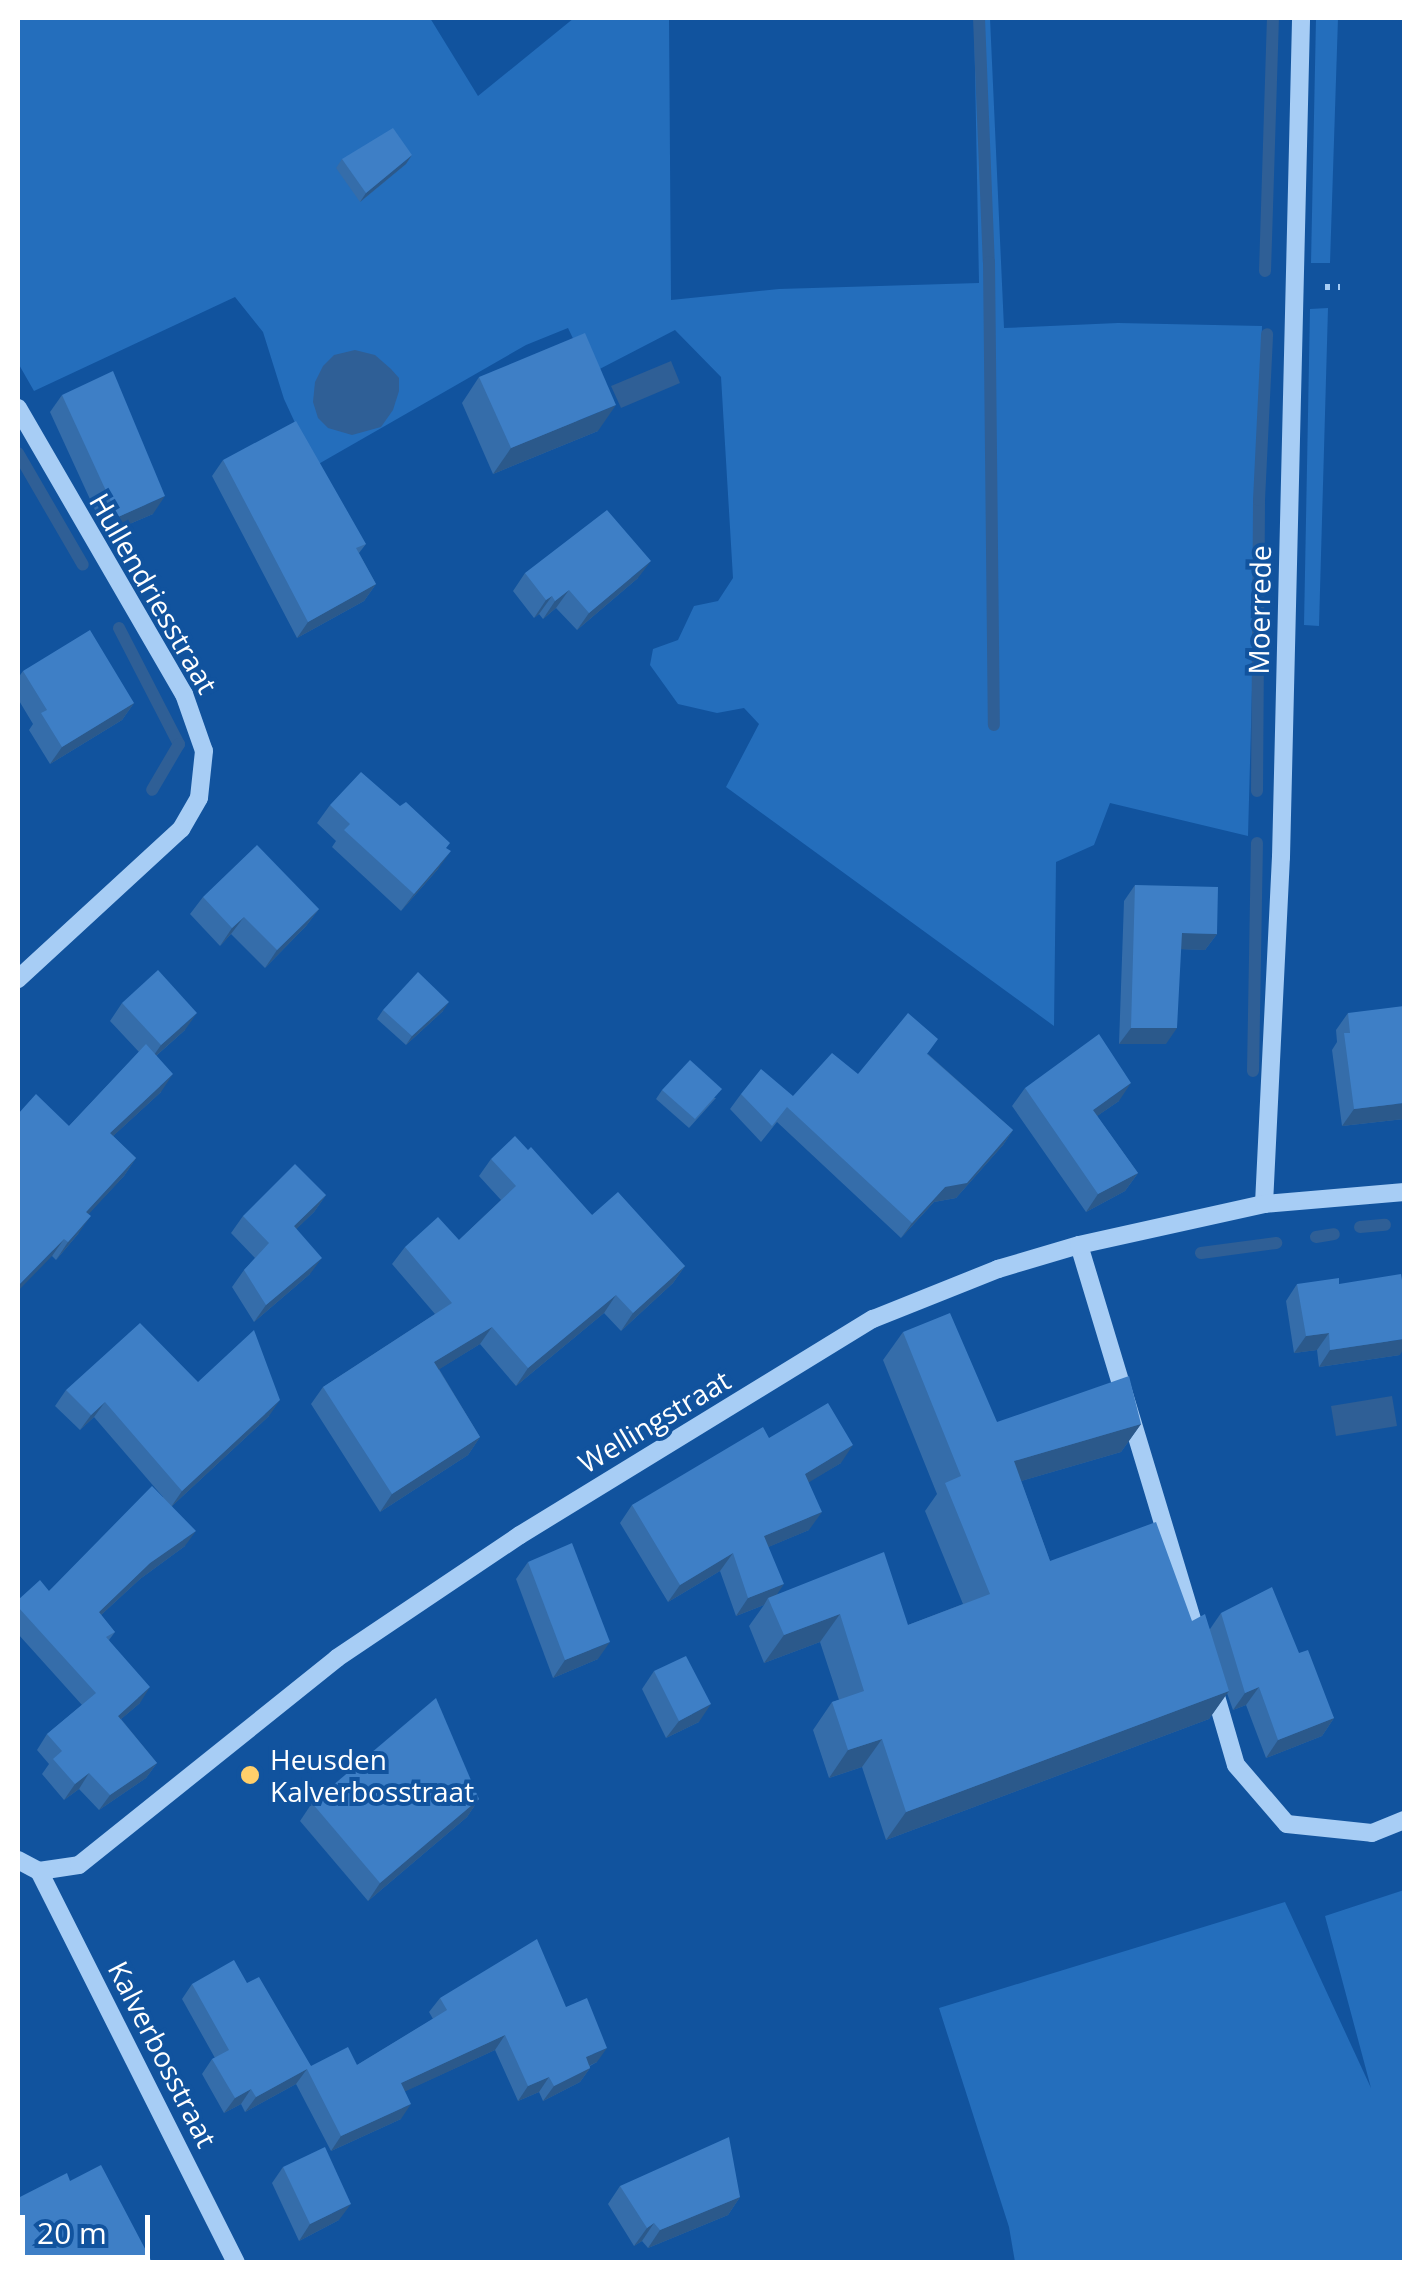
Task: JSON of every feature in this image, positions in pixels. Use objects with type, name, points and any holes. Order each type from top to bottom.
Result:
[{"type":"street","name":"Moerrede","points":[[1264,1204],[1281,856],[1301,18]]},
{"type":"street","name":"Hullendriesstraat","points":[[18,408],[184,694],[204,751],[199,798],[181,829],[18,979]]},
{"type":"street","name":"Wellingstraat","points":[[40,1870],[78,1865],[337,1658],[520,1535],[873,1319],[982,1275],[1079,1246],[1264,1204],[1404,1192]]},
{"type":"street","points":[[1079,1246],[1236,1764],[1288,1824],[1372,1833],[1404,1820]]},
{"type":"street","points":[[18,1860],[40,1870]]},
{"type":"street","name":"Kalverbosstraat","points":[[40,1870],[236,2262]]},
{"type":"shaded area","points":[[18,18],[430,18],[478,96],[574,18],[669,18],[671,300],[779,289],[979,283],[974,18],[990,18],[1004,328],[1118,323],[1262,326],[1248,836],[1110,803],[1094,845],[1056,862],[1054,1026],[726,787],[759,724],[744,708],[717,713],[678,704],[650,665],[653,649],[678,640],[694,606],[718,601],[733,578],[721,377],[675,330],[590,374],[568,328],[526,345],[315,466],[284,399],[263,332],[235,297],[34,391],[18,363]]},
{"type":"shaded area","points":[[1316,18],[1338,18],[1330,263],[1311,263]]},
{"type":"shaded area","points":[[1328,308],[1319,626],[1304,625],[1310,309]]},
{"type":"shaded area","points":[[355,350],[375,355],[391,369],[399,378],[399,391],[393,410],[381,427],[352,435],[328,428],[318,418],[313,402],[315,382],[323,366],[334,355]]},
{"type":"shaded area","points":[[671,361],[680,383],[621,408],[611,386]]},
{"type":"shaded area","points":[[1392,1396],[1397,1426],[1336,1436],[1331,1406]]},
{"type":"shaded area","points":[[1404,1890],[1404,2262],[1015,2262],[1009,2227],[939,2008],[1285,1902],[1371,2088],[1325,1916]]},
{"type":"building","points":[[393,128],[412,155],[366,193],[342,159]]},
{"type":"building","points":[[585,333],[616,405],[511,448],[479,377]]},
{"type":"building","points":[[113,371],[165,496],[118,517],[62,395]]},
{"type":"building","points":[[296,421],[366,544],[356,548],[376,584],[308,622],[223,460]]},
{"type":"building","points":[[607,510],[651,561],[589,613],[569,590],[555,601],[552,596],[546,600],[525,573]]},
{"type":"building","points":[[90,630],[134,703],[62,747],[41,713],[47,710],[23,671]]},
{"type":"building","points":[[361,772],[400,806],[406,802],[450,843],[446,848],[451,851],[414,894],[344,830],[350,824],[330,805]]},
{"type":"building","points":[[257,845],[319,909],[277,950],[244,917],[232,928],[203,897]]},
{"type":"building","points":[[1135,885],[1218,887],[1217,934],[1182,933],[1177,1028],[1131,1028]]},
{"type":"building","points":[[158,970],[197,1013],[161,1045],[122,1003]]},
{"type":"building","points":[[418,972],[449,1002],[412,1036],[383,1010]]},
{"type":"building","points":[[1404,1006],[1404,1103],[1354,1109],[1344,1033],[1350,1033],[1348,1013]]},
{"type":"building","points":[[908,1013],[938,1039],[927,1054],[1013,1130],[967,1183],[945,1187],[912,1223],[787,1107],[772,1126],[741,1094],[761,1069],[793,1096],[832,1053],[858,1074]]},
{"type":"building","points":[[1099,1034],[1131,1083],[1093,1110],[1138,1173],[1098,1194],[1025,1088]]},
{"type":"building","points":[[146,1044],[173,1074],[110,1133],[136,1158],[86,1212],[91,1216],[68,1242],[64,1239],[18,1286],[18,1114],[36,1094],[69,1126]]},
{"type":"building","points":[[690,1060],[722,1089],[695,1119],[662,1090]]},
{"type":"building","points":[[515,1136],[528,1150],[531,1147],[592,1215],[618,1192],[685,1266],[633,1313],[616,1295],[528,1368],[492,1327],[434,1362],[480,1437],[392,1494],[323,1387],[452,1303],[405,1247],[438,1217],[459,1240],[516,1186],[491,1159]]},
{"type":"building","points":[[295,1164],[326,1195],[294,1226],[322,1258],[266,1305],[244,1270],[269,1243],[243,1216]]},
{"type":"building","points":[[1401,1274],[1404,1339],[1330,1350],[1329,1333],[1306,1336],[1297,1284],[1339,1278],[1339,1284]]},
{"type":"building","points":[[950,1313],[997,1422],[1129,1376],[1141,1424],[1014,1461],[1050,1561],[1156,1522],[1192,1621],[1205,1614],[1229,1691],[906,1812],[882,1739],[848,1750],[832,1702],[864,1691],[840,1614],[784,1635],[768,1598],[884,1552],[908,1625],[990,1594],[945,1483],[961,1476],[903,1332]]},
{"type":"building","points":[[140,1323],[198,1382],[254,1330],[280,1400],[182,1491],[105,1402],[91,1415],[66,1390]]},
{"type":"building","points":[[828,1403],[853,1445],[805,1474],[822,1512],[764,1536],[784,1584],[748,1598],[733,1553],[680,1585],[632,1505],[763,1427],[769,1438]]},
{"type":"building","points":[[152,1486],[196,1531],[150,1563],[99,1612],[115,1632],[106,1637],[150,1687],[118,1716],[157,1763],[110,1795],[89,1773],[75,1784],[53,1759],[62,1751],[47,1734],[96,1693],[18,1607],[18,1600],[40,1580],[49,1591]]},
{"type":"building","points":[[572,1543],[610,1642],[565,1660],[528,1562]]},
{"type":"building","points":[[1272,1587],[1299,1653],[1308,1650],[1334,1718],[1278,1740],[1259,1687],[1245,1693],[1221,1613]]},
{"type":"building","points":[[686,1656],[711,1704],[679,1721],[654,1671]]},
{"type":"building","points":[[436,1698],[479,1799],[380,1883],[312,1803]]},
{"type":"building","points":[[537,1939],[566,2007],[587,1998],[607,2048],[586,2057],[590,2068],[554,2086],[549,2077],[528,2086],[505,2035],[401,2083],[411,2104],[341,2136],[307,2069],[256,2097],[251,2089],[235,2098],[212,2059],[229,2050],[192,1984],[234,1960],[247,1983],[259,1977],[311,2066],[348,2047],[357,2065],[447,2010],[440,1998]]},
{"type":"building","points":[[729,2137],[740,2197],[660,2230],[654,2223],[647,2228],[620,2186]]},
{"type":"building","points":[[325,2147],[351,2204],[310,2224],[283,2167]]},
{"type":"building","points":[[101,2165],[152,2262],[18,2262],[18,2198],[67,2173],[70,2181]]},
{"type":"waterway","points":[[979,18],[989,262],[994,725]]},
{"type":"waterway","points":[[1265,271],[1273,18]]},
{"type":"waterway","points":[[1257,791],[1259,500],[1267,334]]},
{"type":"waterway","points":[[18,453],[83,565]]},
{"type":"waterway","points":[[119,628],[179,744],[152,790]]},
{"type":"waterway","points":[[1253,1071],[1257,843]]},
{"type":"waterway","points":[[1360,1227],[1385,1225]]},
{"type":"waterway","points":[[1316,1237],[1334,1234]]},
{"type":"waterway","points":[[1201,1253],[1276,1243]]},
{"type":"place","name":"Heusden Kalverbosstraat","points":[[250,1775]]}]
